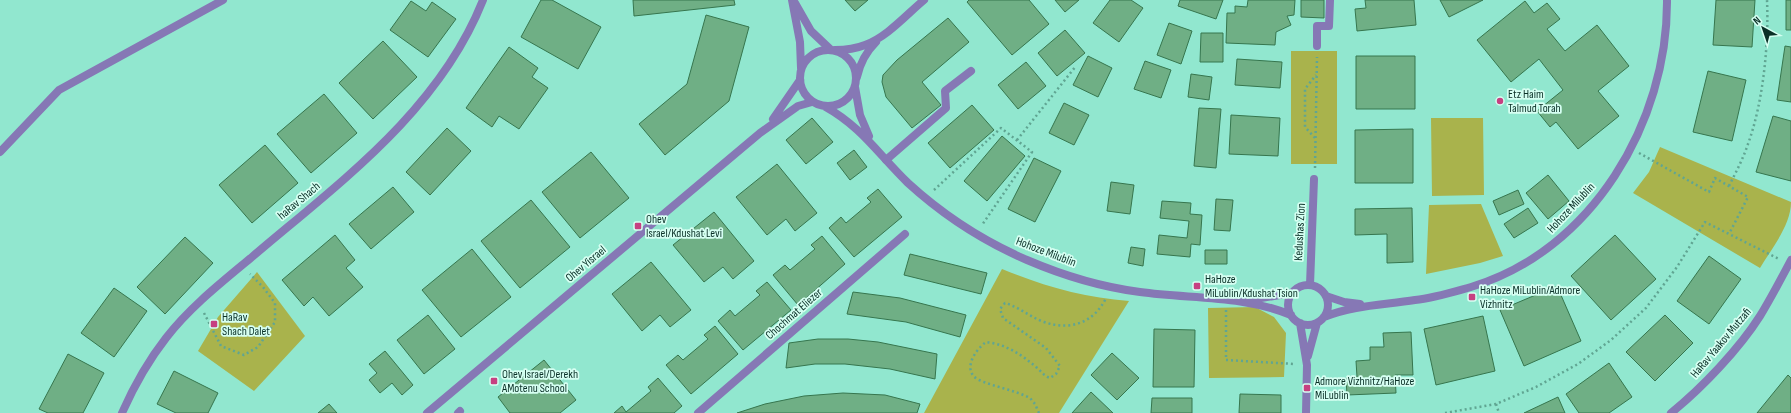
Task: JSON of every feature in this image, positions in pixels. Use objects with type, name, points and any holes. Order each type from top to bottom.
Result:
[{"type":"street","points":[[0,152],[59,90],[223,0]]},
{"type":"street","name":"haRav Shach","points":[[122,413],[140,376],[153,356],[182,319],[199,302],[345,178],[388,139],[417,107],[452,61],[473,25],[483,0]]},
{"type":"street","points":[[793,0],[811,31],[833,50],[843,54],[850,60],[855,68],[856,77]]},
{"type":"street","points":[[793,0],[800,42],[800,80],[806,96],[812,102],[824,106],[850,122],[877,149]]},
{"type":"street","points":[[801,69],[810,56],[816,52],[853,49],[878,39],[924,0]]},
{"type":"street","points":[[1317,46],[1317,26],[1329,26],[1330,0]]},
{"type":"street","name":"Hohoze Milublin","points":[[1320,320],[1345,310],[1366,305],[1417,300],[1444,295],[1500,277],[1549,248],[1581,217],[1608,186],[1631,148],[1652,100],[1667,24],[1668,0]]},
{"type":"street","points":[[877,149],[864,127],[857,103],[855,87],[859,66],[863,58],[870,48],[886,32]]},
{"type":"street","points":[[886,160],[946,108],[945,91],[971,71]]},
{"type":"street","points":[[760,133],[782,107],[800,80]]},
{"type":"street","points":[[824,106],[839,104],[852,94],[855,87]]},
{"type":"street","points":[[760,133],[798,106],[812,102]]},
{"type":"street","name":"Ohev Yisrael","points":[[427,413],[760,133]]},
{"type":"street","name":"Hohoze Milublin","points":[[877,149],[886,160],[926,198],[948,216],[1026,260],[1072,276],[1138,292],[1226,300],[1240,300],[1292,293]]},
{"type":"street","name":"Kedushas Zion","points":[[1310,285],[1314,179]]},
{"type":"street","name":"Chochmat Eliezer","points":[[698,413],[905,234]]},
{"type":"street","name":"HaRav Yaakov Mutzafi","points":[[1671,413],[1710,376],[1740,343],[1759,317],[1790,262]]},
{"type":"street","points":[[1307,365],[1320,320],[1328,308],[1326,296],[1319,288],[1310,285],[1300,287],[1292,293],[1288,304],[1291,316],[1300,323],[1308,325],[1320,320]]},
{"type":"street","name":"Hohoze Milublin","points":[[1326,296],[1344,302],[1366,305]]},
{"type":"street","name":"Hohoze Milublin","points":[[1240,300],[1270,308],[1291,316]]},
{"type":"street","points":[[1300,323],[1307,365],[1306,413]]},
{"type":"path","points":[[1730,186],[1748,144],[1760,95],[1768,24],[1767,0]]},
{"type":"path","points":[[1314,179],[1317,46]]},
{"type":"path","points":[[1017,140],[1076,66]]},
{"type":"path","points":[[1315,139],[1304,127],[1305,89],[1316,75]]},
{"type":"path","points":[[926,198],[1001,128],[1032,152],[976,233]]},
{"type":"path","points":[[1631,148],[1709,192],[1715,178],[1748,197],[1729,234]]},
{"type":"path","points":[[1445,413],[1496,404],[1536,387],[1578,364],[1611,340],[1646,308],[1677,267],[1705,222],[1790,262]]},
{"type":"path","points":[[199,302],[221,346],[244,355],[258,347],[275,322],[275,303],[263,287],[241,266]]},
{"type":"path","points":[[1039,413],[1035,404],[1030,398],[978,379],[972,372],[970,360],[978,348],[986,342],[996,343],[1007,347],[1025,358],[1045,376],[1050,378],[1056,374],[1060,366],[1046,348],[1002,318],[1000,308],[1005,303],[1014,305],[1044,322],[1064,325],[1080,323],[1091,318],[1101,308],[1112,286]]},
{"type":"path","points":[[1226,300],[1226,360],[1307,365]]},
{"type":"path","points":[[1496,404],[1499,413]]},
{"type":"green space","points":[[1291,51],[1337,51],[1337,164],[1291,164]]},
{"type":"green space","points":[[1431,118],[1483,118],[1484,195],[1432,196]]},
{"type":"green space","points":[[1660,147],[1791,202],[1788,219],[1784,228],[1760,268],[1633,193],[1649,172]]},
{"type":"green space","points":[[1481,204],[1503,256],[1480,263],[1426,274],[1429,205]]},
{"type":"green space","points":[[1002,269],[1048,286],[1096,297],[1129,301],[1059,413],[924,413]]},
{"type":"green space","points":[[257,272],[305,336],[254,391],[198,351],[218,317]]},
{"type":"green space","points":[[1255,307],[1274,317],[1286,333],[1284,377],[1209,378],[1208,308]]},
{"type":"building","points":[[541,0],[552,0],[601,27],[578,69],[521,37]]},
{"type":"building","points":[[633,0],[734,0],[735,5],[634,16]]},
{"type":"building","points":[[845,0],[868,0],[855,11]]},
{"type":"building","points":[[969,0],[1029,0],[1049,24],[1012,55],[967,2]]},
{"type":"building","points":[[1055,0],[1079,0],[1065,12]]},
{"type":"building","points":[[1110,0],[1131,0],[1143,8],[1119,42],[1093,23]]},
{"type":"building","points":[[1180,0],[1223,0],[1216,19],[1178,6]]},
{"type":"building","points":[[1248,0],[1295,0],[1294,15],[1287,16],[1291,25],[1276,32],[1275,45],[1226,43],[1227,13],[1235,13],[1235,6],[1247,7]]},
{"type":"building","points":[[1301,0],[1324,0],[1324,18],[1301,17]]},
{"type":"building","points":[[1365,0],[1414,0],[1416,25],[1357,31],[1355,9],[1366,8]]},
{"type":"building","points":[[1440,0],[1483,0],[1449,17]]},
{"type":"building","points":[[1716,0],[1755,0],[1752,47],[1713,45]]},
{"type":"building","points":[[1786,0],[1791,0],[1791,30],[1786,30]]},
{"type":"building","points":[[411,1],[426,11],[432,2],[456,19],[428,57],[390,30]]},
{"type":"building","points":[[1525,1],[1534,13],[1547,3],[1560,19],[1547,29],[1565,51],[1597,25],[1629,66],[1598,91],[1619,116],[1578,149],[1556,122],[1550,127],[1537,111],[1563,90],[1539,59],[1511,82],[1477,40]]},
{"type":"building","points":[[706,15],[749,27],[729,101],[665,155],[639,124],[687,84]]},
{"type":"building","points":[[948,18],[969,42],[922,82],[941,105],[912,128],[886,97],[882,82],[883,75],[897,60]]},
{"type":"building","points":[[1169,23],[1192,31],[1181,64],[1157,55]]},
{"type":"building","points":[[1065,30],[1085,53],[1057,76],[1038,53]]},
{"type":"building","points":[[1201,33],[1223,33],[1223,62],[1200,62]]},
{"type":"building","points":[[383,41],[417,77],[373,119],[339,83]]},
{"type":"building","points":[[1785,46],[1791,47],[1791,102],[1777,100]]},
{"type":"building","points":[[509,47],[538,68],[532,77],[548,88],[519,129],[499,116],[492,127],[466,108]]},
{"type":"building","points":[[1088,56],[1112,68],[1098,97],[1073,85]]},
{"type":"building","points":[[1356,56],[1415,56],[1415,109],[1356,109]]},
{"type":"building","points":[[1237,59],[1282,62],[1280,88],[1235,85]]},
{"type":"building","points":[[1145,61],[1171,70],[1161,98],[1134,89]]},
{"type":"building","points":[[1026,62],[1046,86],[1018,109],[998,85]]},
{"type":"building","points":[[1708,71],[1746,80],[1732,141],[1693,132]]},
{"type":"building","points":[[1191,74],[1212,77],[1209,100],[1188,97]]},
{"type":"building","points":[[324,94],[357,133],[311,173],[277,134]]},
{"type":"building","points":[[1064,103],[1089,115],[1074,145],[1049,133]]},
{"type":"building","points":[[972,105],[994,130],[950,168],[928,143]]},
{"type":"building","points":[[1199,108],[1221,109],[1216,168],[1194,166]]},
{"type":"building","points":[[1231,115],[1280,118],[1278,156],[1229,154]]},
{"type":"building","points":[[1773,116],[1791,121],[1791,181],[1756,172]]},
{"type":"building","points":[[812,118],[833,142],[806,164],[786,140]]},
{"type":"building","points":[[447,128],[471,151],[430,195],[406,172]]},
{"type":"building","points":[[1413,129],[1413,183],[1355,183],[1355,130]]},
{"type":"building","points":[[1002,136],[1025,156],[987,201],[964,181]]},
{"type":"building","points":[[265,145],[298,183],[252,223],[219,185]]},
{"type":"building","points":[[854,150],[867,167],[850,180],[837,163]]},
{"type":"building","points":[[591,152],[629,198],[580,238],[542,192]]},
{"type":"building","points":[[1034,158],[1061,171],[1035,222],[1008,209]]},
{"type":"building","points":[[777,164],[817,213],[795,231],[786,219],[767,235],[736,197]]},
{"type":"building","points":[[1548,175],[1569,201],[1548,219],[1526,193]]},
{"type":"building","points":[[1111,182],[1134,185],[1130,214],[1107,211]]},
{"type":"building","points":[[393,187],[414,212],[371,249],[349,224]]},
{"type":"building","points":[[878,189],[902,217],[854,257],[829,228],[841,217],[846,223],[871,202],[867,198]]},
{"type":"building","points":[[1518,190],[1524,204],[1499,215],[1493,201]]},
{"type":"building","points":[[1216,199],[1233,200],[1230,231],[1214,230]]},
{"type":"building","points":[[531,200],[570,247],[520,288],[481,241]]},
{"type":"building","points":[[1162,201],[1191,203],[1190,214],[1202,215],[1200,245],[1191,244],[1190,257],[1157,254],[1159,235],[1187,238],[1189,221],[1160,218]]},
{"type":"building","points":[[1412,208],[1413,262],[1387,263],[1387,234],[1355,235],[1355,209]]},
{"type":"building","points":[[1528,208],[1538,223],[1514,238],[1504,224]]},
{"type":"building","points":[[714,212],[754,261],[733,279],[723,267],[704,282],[673,245]]},
{"type":"building","points":[[335,235],[355,260],[346,268],[363,287],[329,316],[313,297],[304,306],[282,280]]},
{"type":"building","points":[[1615,235],[1656,279],[1611,320],[1571,276]]},
{"type":"building","points":[[822,236],[845,264],[798,305],[773,275],[785,265],[790,270],[815,249],[811,245]]},
{"type":"building","points":[[185,237],[213,263],[165,314],[137,287]]},
{"type":"building","points":[[1131,247],[1145,249],[1143,266],[1128,263]]},
{"type":"building","points":[[472,249],[511,297],[461,337],[422,290]]},
{"type":"building","points":[[1205,250],[1227,250],[1227,264],[1205,264]]},
{"type":"building","points":[[910,254],[987,273],[981,294],[904,275]]},
{"type":"building","points":[[1709,256],[1741,279],[1709,324],[1677,301]]},
{"type":"building","points":[[651,262],[691,310],[670,327],[660,315],[642,331],[612,294]]},
{"type":"building","points":[[767,282],[791,310],[743,350],[718,321],[730,310],[735,316],[760,295],[756,291]]},
{"type":"building","points":[[1557,286],[1581,341],[1524,366],[1500,310]]},
{"type":"building","points":[[114,288],[147,311],[114,357],[81,333]]},
{"type":"building","points":[[853,292],[900,298],[966,315],[960,337],[906,322],[847,314]]},
{"type":"building","points":[[428,315],[455,349],[424,374],[397,340]]},
{"type":"building","points":[[1665,315],[1693,343],[1655,381],[1626,352]]},
{"type":"building","points":[[1483,316],[1495,371],[1436,385],[1424,329]]},
{"type":"building","points":[[715,326],[738,354],[691,394],[666,365],[678,355],[683,360],[708,339],[704,335]]},
{"type":"building","points":[[1154,329],[1195,330],[1194,387],[1153,387]]},
{"type":"building","points":[[1411,332],[1413,375],[1395,375],[1396,393],[1347,395],[1346,378],[1357,377],[1356,361],[1370,360],[1370,347],[1384,347],[1383,333]]},
{"type":"building","points":[[818,339],[848,339],[878,342],[937,354],[935,379],[890,369],[845,364],[815,364],[786,368],[789,343]]},
{"type":"building","points":[[385,351],[413,385],[402,395],[392,383],[380,393],[369,380],[377,373],[369,364]]},
{"type":"building","points":[[1112,353],[1139,378],[1117,400],[1091,375]]},
{"type":"building","points":[[68,354],[104,373],[83,413],[48,413],[39,409]]},
{"type":"building","points":[[544,360],[576,400],[560,413],[510,413],[498,397]]},
{"type":"building","points":[[1609,363],[1632,397],[1609,413],[1579,413],[1566,394]]},
{"type":"building","points":[[174,371],[218,393],[208,413],[176,413],[157,404]]},
{"type":"building","points":[[1788,375],[1791,378],[1791,413],[1757,413]]},
{"type":"building","points":[[658,378],[682,406],[674,413],[614,413],[622,406],[626,412],[651,391],[648,387]]},
{"type":"building","points":[[1091,392],[1113,413],[1072,413]]},
{"type":"building","points":[[843,393],[885,395],[920,404],[917,413],[737,413],[765,404],[804,396]]},
{"type":"building","points":[[1240,394],[1281,395],[1281,413],[1239,413]]},
{"type":"building","points":[[1558,397],[1565,413],[1524,413]]},
{"type":"building","points":[[1152,398],[1192,398],[1192,413],[1151,413]]},
{"type":"building","points":[[329,404],[337,413],[318,413]]},
{"type":"place","name":"Etz Haim Talmud Torah","points":[[1500,101]]},
{"type":"place","name":"Ohev Israel/Kdushat Levi","points":[[638,226]]},
{"type":"place","name":"HaHoze MiLublin/Kdushat Tsion","points":[[1197,286]]},
{"type":"place","name":"HaHoze MiLublin/Admore Vizhnitz","points":[[1472,297]]},
{"type":"place","name":"HaRav Shach Dalet","points":[[214,324]]},
{"type":"place","name":"Ohev Israel/Derekh AMotenu School","points":[[494,381]]},
{"type":"place","name":"Admore Vizhnitz/HaHoze MiLublin","points":[[1307,388]]}]
